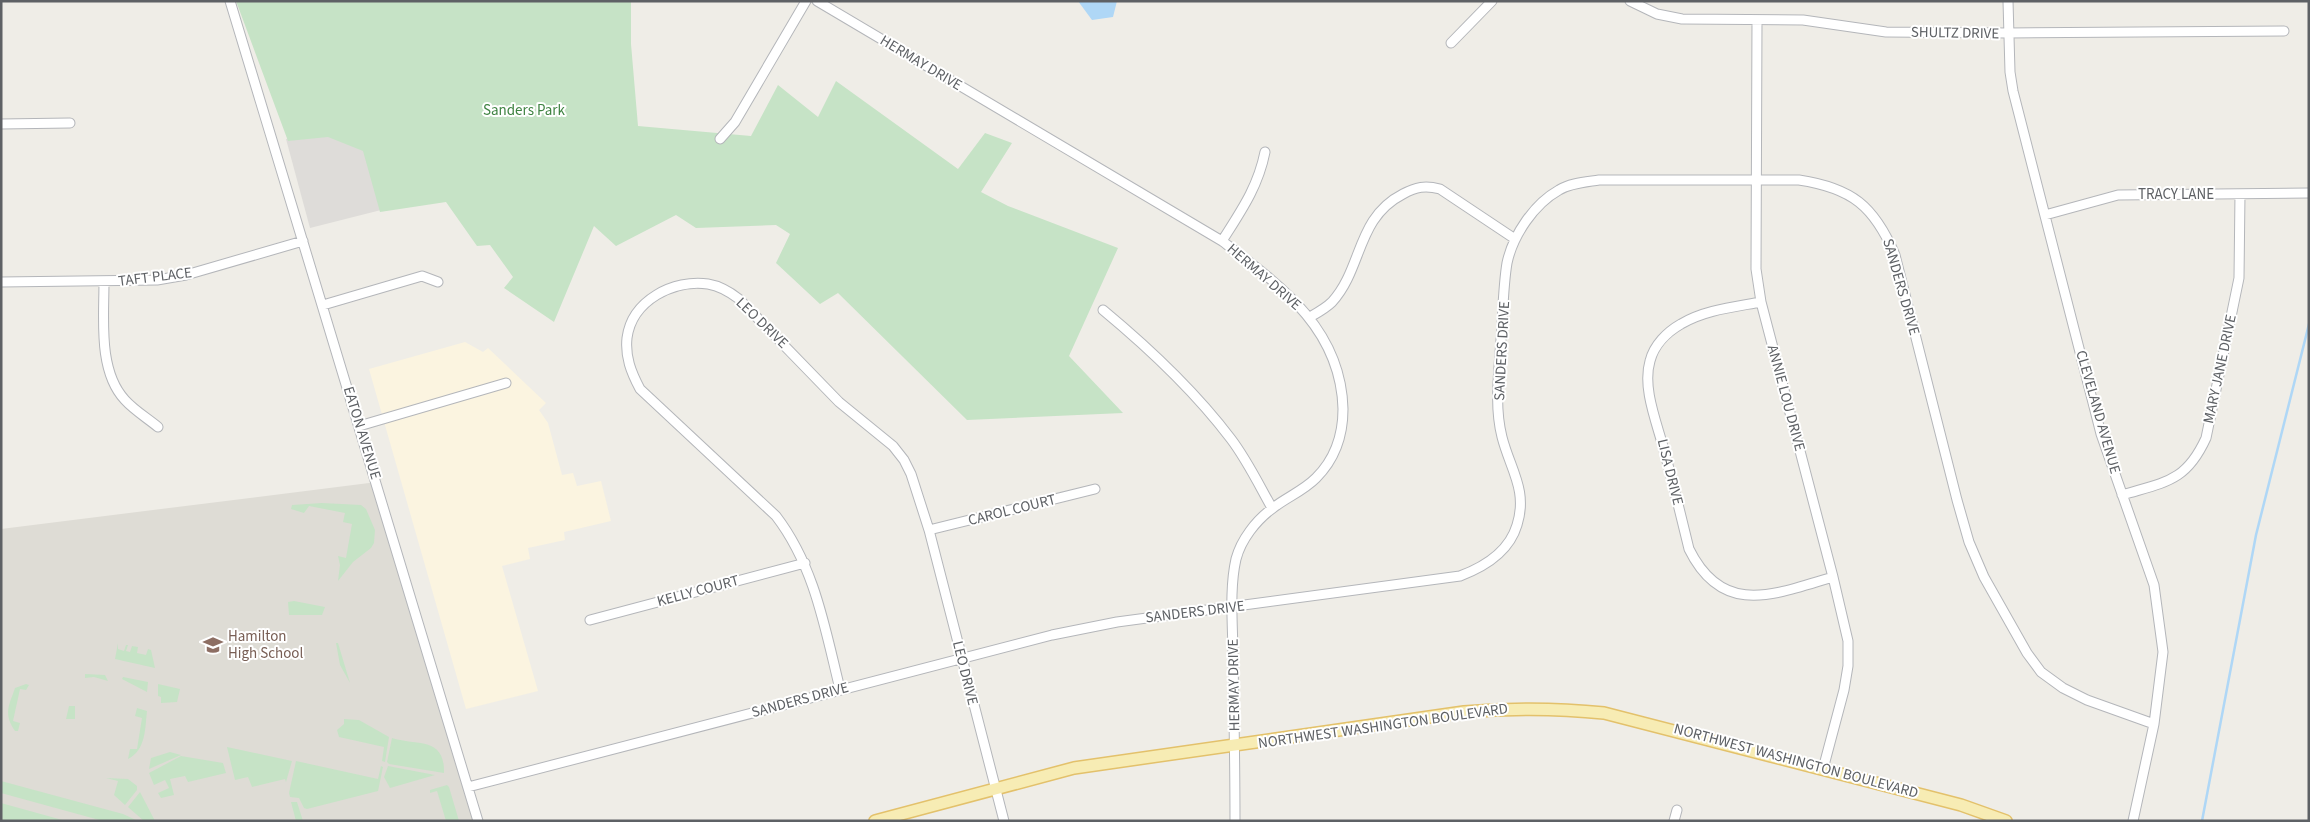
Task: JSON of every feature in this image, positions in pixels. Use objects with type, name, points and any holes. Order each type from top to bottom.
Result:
[{"type":"main road","name":"NORTHWEST WASHINGTON BOULEVARD","points":[[875,821],[1074,768],[1464,712],[1516,708],[1562,709],[1613,715],[1961,805],[2006,821]]},
{"type":"street","name":"EATON AVENUE","points":[[230,1],[324,305],[478,821]]},
{"type":"street","points":[[720,139],[735,122],[806,1]]},
{"type":"street","name":"HERMAY DRIVE","points":[[817,1],[1222,241],[1270,279],[1310,317],[1332,354],[1340,381],[1343,423],[1332,460],[1316,478],[1298,493],[1272,508],[1251,530],[1241,545],[1236,561],[1232,608],[1236,821]]},
{"type":"street","points":[[1451,43],[1492,1]]},
{"type":"street","name":"SHULTZ DRIVE","points":[[1630,1],[1657,14],[1682,19],[1803,20],[1886,32],[2008,33],[2284,30]]},
{"type":"street","name":"CLEVELAND AVENUE","points":[[2008,1],[2008,33],[2013,92],[2101,434],[2156,594],[2163,652],[2154,724],[2133,821]]},
{"type":"street","name":"ANNIE LOU DRIVE","points":[[1757,20],[1755,249],[1761,302],[1848,641],[1848,666],[1824,769]]},
{"type":"street","points":[[1,124],[70,124]]},
{"type":"street","points":[[1222,241],[1250,198],[1260,176],[1265,152]]},
{"type":"street","name":"SANDERS DRIVE","points":[[468,787],[961,657],[1052,635],[1117,622],[1460,576],[1478,570],[1495,557],[1507,543],[1517,526],[1520,506],[1520,487],[1502,437],[1498,383],[1507,262],[1516,239],[1542,201],[1559,189],[1599,180],[1799,180],[1827,184],[1852,195],[1885,232],[1895,255],[1961,517],[1984,578],[2027,653],[2041,672],[2063,688],[2087,700],[2154,724]]},
{"type":"street","points":[[1310,317],[1332,303],[1343,286],[1369,225],[1382,208],[1415,188],[1428,186],[1440,189],[1516,239]]},
{"type":"street","name":"TRACY LANE","points":[[2045,215],[2118,195],[2309,193]]},
{"type":"street","name":"MARY JANE DRIVE","points":[[2122,495],[2171,481],[2187,470],[2198,455],[2206,438],[2239,278],[2240,194]]},
{"type":"street","name":"TAFT PLACE","points":[[1,282],[157,280],[186,275],[303,241]]},
{"type":"street","points":[[324,305],[422,276],[438,282]]},
{"type":"street","points":[[104,282],[103,342],[107,362],[124,400],[158,427]]},
{"type":"street","name":"LEO DRIVE","points":[[840,689],[816,593],[806,563],[792,537],[776,516],[640,389],[630,371],[627,336],[634,318],[647,301],[671,287],[709,284],[726,290],[739,299],[839,402],[893,446],[911,474],[929,530],[1004,821]]},
{"type":"street","name":"LISA DRIVE","points":[[1761,302],[1699,315],[1681,324],[1667,334],[1657,346],[1650,361],[1648,380],[1653,407],[1689,549],[1697,565],[1709,580],[1727,590],[1749,596],[1772,595],[1833,577]]},
{"type":"street","points":[[1103,310],[1167,366],[1200,401],[1232,440],[1272,508]]},
{"type":"street","points":[[359,426],[506,383]]},
{"type":"street","name":"CAROL COURT","points":[[929,530],[1095,489]]},
{"type":"street","name":"KELLY COURT","points":[[590,620],[806,563]]},
{"type":"street","points":[[1674,821],[1677,810]]},
{"type":"shaded area","points":[[361,119],[385,209],[310,228],[286,139]]},
{"type":"shaded area","points":[[465,342],[483,352],[488,348],[546,403],[539,410],[548,423],[562,475],[573,473],[577,486],[601,481],[611,521],[564,532],[565,540],[528,548],[530,559],[502,566],[538,691],[466,709],[369,369]]},
{"type":"shaded area","name":"Hamilton High School","points":[[377,482],[478,821],[1,821],[1,529]]},
{"type":"green space","name":"Sanders Park","points":[[236,1],[631,1],[631,44],[638,126],[751,136],[778,85],[818,117],[836,81],[958,169],[985,133],[1012,143],[981,192],[1008,206],[1118,248],[1069,356],[1123,413],[967,420],[838,293],[820,304],[776,263],[790,234],[776,225],[696,228],[676,215],[616,246],[594,226],[554,322],[504,288],[513,277],[490,245],[477,246],[446,202],[380,212],[363,151],[328,137],[288,141]]},
{"type":"green space","points":[[322,503],[361,505],[366,509],[375,530],[374,543],[371,548],[353,562],[338,581],[340,565],[338,556],[346,558],[352,524],[343,522],[345,513],[309,506],[304,513],[291,509],[292,505]]},
{"type":"green space","points":[[294,601],[325,607],[322,615],[289,615],[288,602]]},
{"type":"green space","points":[[118,643],[118,649],[124,651],[126,645],[128,645],[126,651],[130,652],[132,646],[138,647],[137,653],[146,655],[148,649],[151,650],[155,668],[115,659]]},
{"type":"green space","points":[[336,643],[338,643],[350,683],[340,665]]},
{"type":"green space","points":[[85,674],[105,675],[108,681],[94,677],[85,678]]},
{"type":"green space","points":[[123,677],[148,682],[147,692],[122,679]]},
{"type":"green space","points":[[26,684],[29,685],[26,690],[20,689],[13,721],[20,723],[18,731],[15,731],[9,719],[8,709],[15,688]]},
{"type":"green space","points":[[158,684],[180,689],[177,702],[161,703],[161,697],[158,696]]},
{"type":"green space","points":[[69,706],[75,706],[75,719],[66,719]]},
{"type":"green space","points":[[137,708],[147,711],[144,738],[138,750],[128,759],[130,749],[137,749],[142,718],[135,716]]},
{"type":"green space","points":[[344,719],[359,720],[389,737],[385,762],[382,761],[384,747],[339,737],[337,730],[344,724]]},
{"type":"green space","points":[[392,738],[434,748],[440,753],[444,773],[389,764],[387,762]]},
{"type":"green space","points":[[227,747],[292,761],[286,782],[285,779],[252,787],[248,777],[235,780]]},
{"type":"green space","points":[[170,752],[181,755],[149,769],[151,758]]},
{"type":"green space","points":[[181,756],[223,763],[226,773],[188,782],[185,776],[170,779],[174,795],[161,798],[158,793],[169,788],[165,780],[154,785],[149,773]]},
{"type":"green space","points":[[296,761],[378,779],[381,766],[383,767],[378,791],[307,809],[304,808],[299,798],[290,797],[289,793]]},
{"type":"green space","points":[[388,766],[435,775],[390,788],[384,777]]},
{"type":"green space","points":[[106,778],[128,779],[137,786],[137,790],[125,805],[114,795],[118,781]]},
{"type":"green space","points":[[1,781],[123,814],[138,821],[103,821],[1,793]]},
{"type":"green space","points":[[447,785],[459,821],[446,821],[437,791],[430,793],[430,790]]},
{"type":"green space","points":[[140,792],[155,821],[144,821],[128,807]]},
{"type":"green space","points":[[291,802],[297,802],[303,821],[296,821]]},
{"type":"green space","points":[[1,803],[66,821],[1,821]]},
{"type":"water","points":[[1078,1],[1117,1],[1113,17],[1092,20]]},
{"type":"waterway","points":[[2202,821],[2256,535],[2309,324]]},
{"type":"place","name":"Hamilton High School","points":[[213,645]]}]
